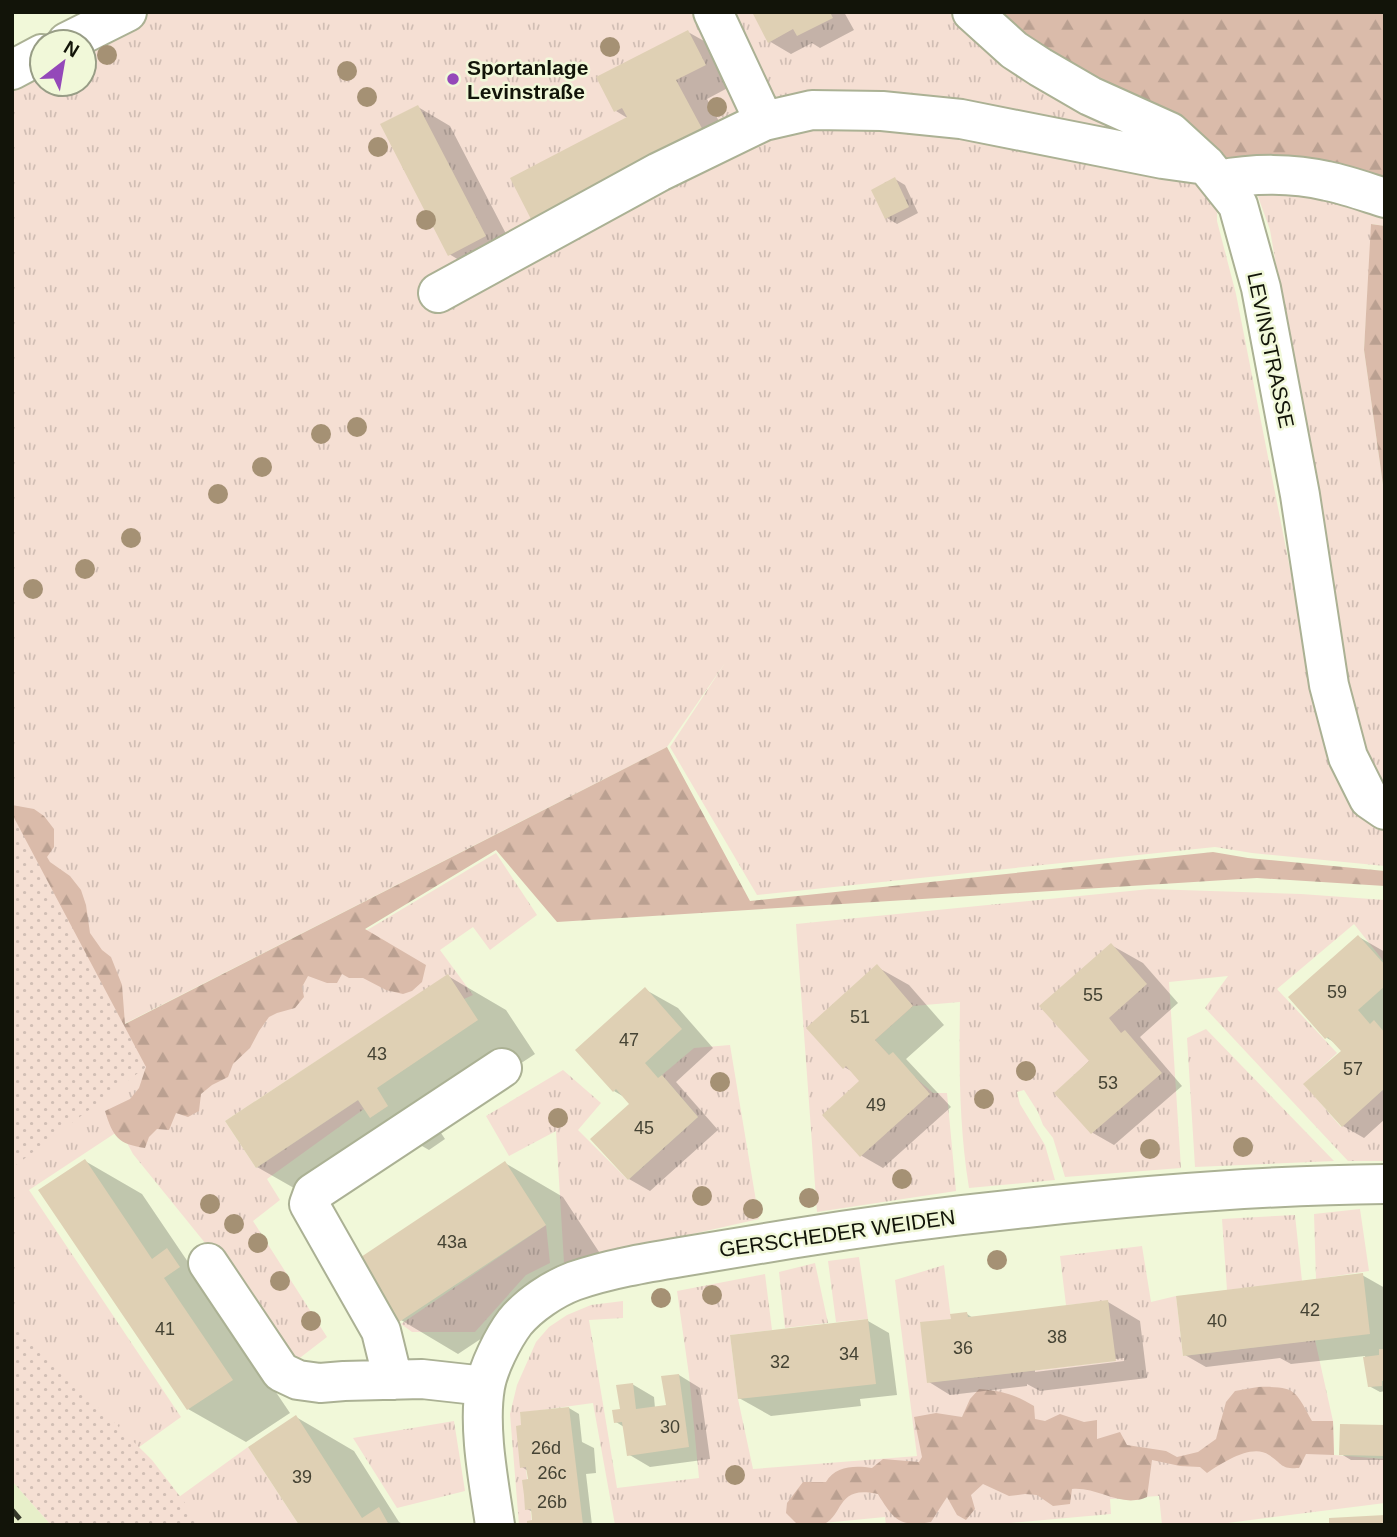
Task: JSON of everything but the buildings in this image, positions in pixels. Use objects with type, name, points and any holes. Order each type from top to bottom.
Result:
[{"type":"street","points":[[94,28],[127,12]]},
{"type":"street","points":[[713,12],[764,121]]},
{"type":"street","name":"LEVINSTRASSE","points":[[972,12],[1013,50],[1090,96],[1170,132],[1212,173],[1238,205],[1261,288],[1300,495],[1329,685],[1348,757],[1369,799],[1385,810]]},
{"type":"street","points":[[12,70],[28,61]]},
{"type":"street","points":[[438,293],[659,172],[764,121],[812,110],[883,110],[961,119],[1163,159],[1212,173],[1279,175],[1326,180],[1385,198]]},
{"type":"street","points":[[393,1380],[381,1331],[309,1204],[313,1194],[502,1068]]},
{"type":"street","name":"GERSCHEDER WEIDEN","points":[[495,1525],[484,1442],[485,1386],[503,1342],[516,1321],[552,1292],[573,1282],[621,1268],[847,1230],[1088,1201],[1204,1191],[1385,1184]]},
{"type":"street","points":[[208,1263],[281,1371],[298,1380],[320,1383],[422,1378],[485,1386]]},
{"type":"shaded area","points":[[12,1481],[51,1525],[12,1525]]},
{"type":"green space","points":[[147,12],[964,12],[1217,184],[1217,221],[1236,294],[1315,696],[1385,819],[1385,866],[1215,847],[757,895],[670,747],[725,663],[667,747],[124,1024],[12,814],[12,78],[28,70],[28,98],[98,98],[98,35]]},
{"type":"green space","points":[[980,12],[1385,12],[1385,193],[1222,176]]},
{"type":"green space","points":[[1255,188],[1302,190],[1385,212],[1385,226],[1372,224],[1364,350],[1385,499],[1385,786],[1371,770],[1358,743],[1270,230]]},
{"type":"green space","points":[[1371,224],[1385,226],[1385,499],[1364,350]]},
{"type":"green space","points":[[667,747],[750,901],[1213,852],[1248,858],[1385,871],[1385,886],[1257,878],[557,922],[496,850],[365,929],[426,965],[422,982],[412,991],[403,994],[386,990],[363,978],[349,978],[342,974],[337,983],[327,983],[308,976],[302,987],[304,997],[295,1008],[269,1017],[250,1048],[233,1064],[228,1077],[201,1094],[199,1111],[188,1117],[176,1113],[169,1130],[157,1129],[149,1137],[145,1148],[128,1144],[118,1138],[105,1111],[130,1099],[139,1088],[146,1067],[12,943],[12,805],[34,809],[44,816],[54,829],[54,847],[47,857],[70,876],[81,890],[90,933],[102,950],[111,957],[122,985],[125,1024]]},
{"type":"green space","points":[[12,814],[146,1067],[12,1168]]},
{"type":"green space","points":[[496,853],[537,915],[490,950],[473,927],[440,950],[473,995],[464,999],[448,975],[225,1121],[256,1168],[358,1100],[364,1109],[267,1179],[280,1200],[253,1221],[327,1337],[288,1367],[214,1254],[133,1154],[120,1130],[29,1190],[181,1417],[128,1455],[12,1343],[12,1159],[138,1067]]},
{"type":"green space","points":[[1150,889],[1385,900],[1385,963],[1354,924],[1277,989],[1337,1053],[1304,1084],[1341,1127],[1385,1088],[1385,1161],[1348,1161],[1205,1008],[1228,976],[1169,982],[1181,1168],[1065,1177],[1053,1138],[1024,1090],[1017,1092],[1020,1104],[1045,1145],[1055,1180],[969,1188],[961,1119],[960,1002],[913,1006],[875,1040],[933,1093],[947,1093],[956,1191],[817,1212],[796,924]]},
{"type":"green space","points":[[1206,1029],[1334,1161],[1195,1167],[1187,1038]]},
{"type":"green space","points":[[730,1045],[759,1219],[564,1263],[556,1131],[509,1156],[486,1116],[563,1070],[601,1103],[578,1130],[628,1180],[698,1117],[662,1075],[694,1048]]},
{"type":"green space","points":[[1360,1209],[1369,1271],[1316,1279],[1314,1214]]},
{"type":"green space","points":[[1295,1215],[1302,1281],[1227,1290],[1222,1219]]},
{"type":"green space","points":[[546,1225],[550,1263],[526,1275],[475,1332],[412,1332],[401,1324]]},
{"type":"green space","points":[[1142,1246],[1151,1302],[1176,1296],[1183,1356],[1315,1340],[1333,1421],[1334,1455],[1385,1459],[1385,1503],[1212,1525],[1162,1525],[1159,1496],[1110,1499],[1111,1514],[1010,1525],[886,1525],[885,1517],[823,1525],[615,1525],[593,1403],[520,1413],[532,1525],[519,1525],[510,1414],[517,1385],[536,1342],[549,1327],[567,1315],[591,1305],[623,1301],[623,1318],[589,1320],[617,1488],[699,1478],[689,1375],[677,1291],[765,1274],[772,1330],[730,1335],[738,1399],[753,1469],[917,1456],[895,1280],[944,1265],[951,1319],[920,1323],[934,1382],[1115,1361],[1108,1301],[1066,1305],[1060,1256]]},
{"type":"green space","points":[[859,1257],[868,1319],[836,1322],[828,1261]]},
{"type":"green space","points":[[815,1263],[828,1323],[785,1328],[779,1272]]},
{"type":"green space","points":[[12,1321],[152,1460],[202,1525],[51,1525],[12,1481]]},
{"type":"green space","points":[[1258,1387],[1287,1389],[1302,1402],[1312,1421],[1333,1421],[1334,1455],[1306,1454],[1299,1468],[1293,1468],[1285,1467],[1269,1455],[1254,1451],[1237,1456],[1207,1473],[1200,1467],[1152,1460],[1147,1497],[1137,1500],[1072,1489],[1070,1504],[1053,1506],[1037,1495],[1009,1496],[983,1484],[971,1495],[975,1509],[966,1520],[957,1515],[947,1497],[931,1522],[912,1524],[898,1520],[878,1494],[864,1492],[847,1498],[834,1516],[821,1525],[798,1525],[786,1513],[787,1503],[803,1482],[826,1482],[840,1470],[852,1467],[872,1468],[883,1459],[919,1462],[922,1457],[914,1417],[936,1413],[962,1417],[970,1399],[979,1389],[1008,1394],[1027,1402],[1034,1406],[1035,1419],[1045,1421],[1060,1414],[1084,1422],[1097,1420],[1097,1439],[1120,1432],[1127,1445],[1166,1451],[1177,1457],[1198,1452],[1216,1439],[1226,1402],[1235,1391]]},
{"type":"green space","points":[[454,1421],[465,1491],[397,1508],[353,1438]]},
{"type":"green space","points":[[248,1447],[299,1525],[189,1525],[172,1502]]},
{"type":"railway","points":[[12,1510],[25,1525]]},
{"type":"place","name":"Sportanlage Levinstraße","points":[[453,79]]}]
